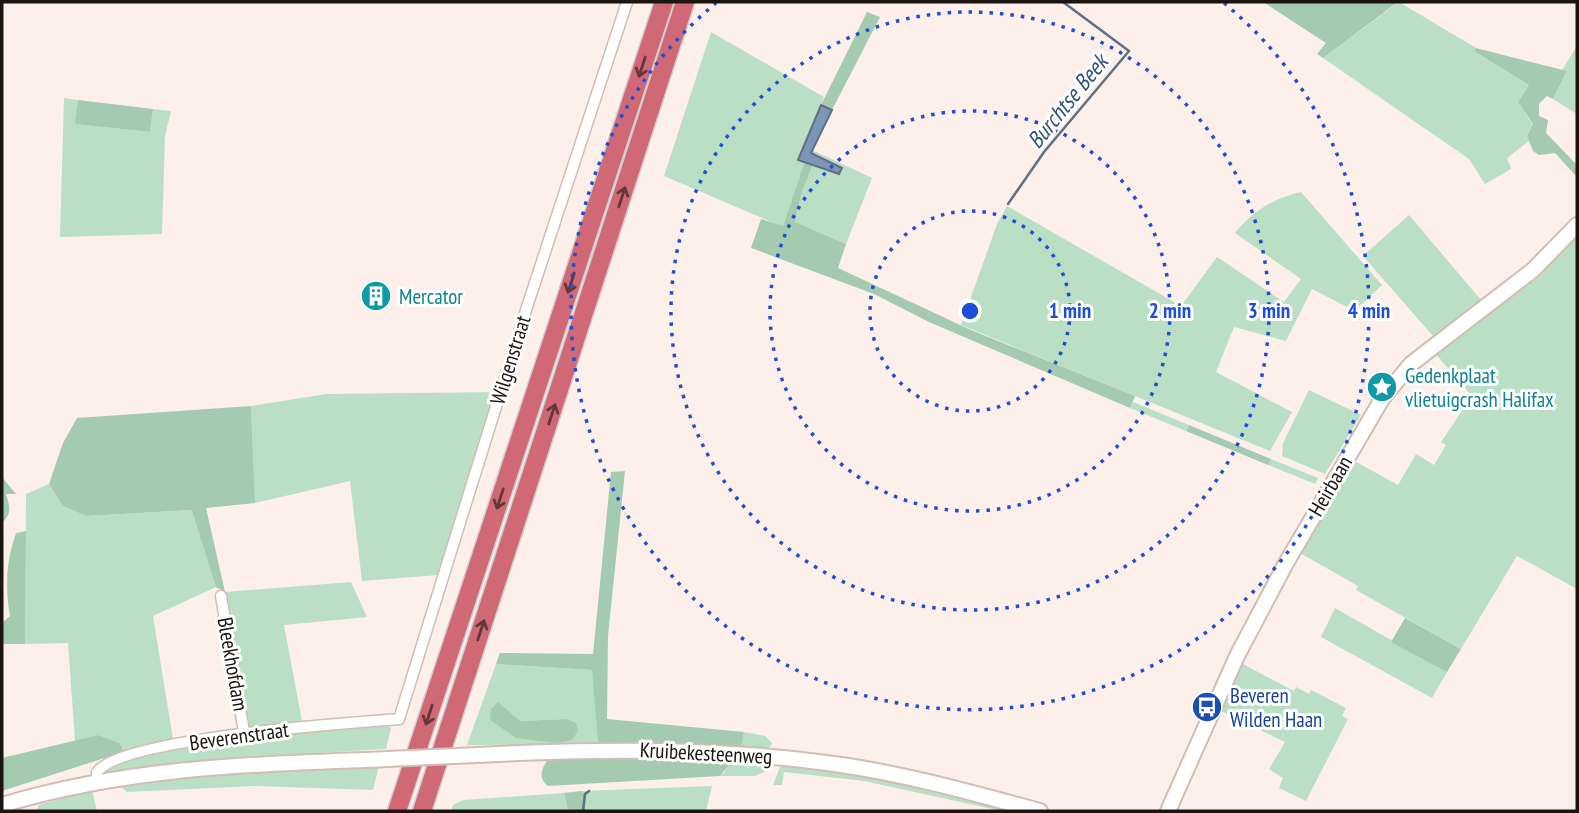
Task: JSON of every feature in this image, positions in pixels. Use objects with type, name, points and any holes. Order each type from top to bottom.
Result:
[{"type":"highway","points":[[397,811],[663,2]]},
{"type":"highway","points":[[422,811],[685,2]]},
{"type":"street","name":"Wilgenstraat","points":[[398,719],[529,301],[627,2]]},
{"type":"street","name":"Heirbaan","points":[[1168,811],[1237,656],[1305,530],[1382,400],[1411,364],[1533,270],[1577,225]]},
{"type":"street","name":"Bleekhofdam","points":[[221,596],[244,732]]},
{"type":"street","name":"Beverenstraat","points":[[96,783],[97,772],[107,763],[177,744],[244,732],[398,719]]},
{"type":"street","name":"Kruibekesteenweg","points":[[366,760],[624,749],[776,756],[922,780],[1040,811]]},
{"type":"street","name":"Beverenstraat","points":[[2,805],[96,783],[211,765],[366,760]]},
{"type":"green space","points":[[1263,2],[1398,2],[1323,58],[1317,54],[1326,43]]},
{"type":"green space","points":[[1399,2],[1476,48],[1474,51],[1529,85],[1518,102],[1533,125],[1527,135],[1529,141],[1507,158],[1511,169],[1485,184],[1469,159],[1323,58]]},
{"type":"green space","points":[[867,12],[880,17],[832,110],[821,105]]},
{"type":"green space","points":[[711,32],[824,97],[798,159],[805,161],[783,227],[664,176]]},
{"type":"green space","points":[[1577,46],[1577,114],[1553,99],[1567,71],[1562,70]]},
{"type":"green space","points":[[1476,48],[1567,71],[1553,99],[1547,96],[1539,104],[1539,116],[1548,120],[1546,133],[1577,165],[1577,177],[1555,153],[1539,155],[1533,151],[1527,136],[1533,124],[1518,102],[1529,85],[1474,51]]},
{"type":"green space","points":[[64,98],[78,100],[76,124],[150,132],[153,109],[171,111],[165,136],[162,234],[60,237]]},
{"type":"green space","points":[[78,100],[153,109],[150,132],[75,124]]},
{"type":"green space","points":[[812,150],[872,178],[846,244],[795,222],[801,195],[813,164],[839,174],[841,168],[810,153]]},
{"type":"green space","points":[[805,161],[813,164],[801,195],[795,222],[846,244],[838,268],[971,330],[1135,396],[1130,408],[929,322],[874,294],[751,248],[761,219],[783,226]]},
{"type":"green space","points":[[1301,192],[1382,285],[1355,311],[1312,289],[1286,341],[1234,327],[1216,372],[1292,412],[1270,451],[961,325],[997,224],[1007,206],[1181,306],[1217,257],[1284,302],[1301,279],[1235,233],[1265,206]]},
{"type":"green space","points":[[1409,215],[1481,300],[1433,336],[1363,256]]},
{"type":"green space","points":[[1577,232],[1577,589],[1517,556],[1461,649],[1356,590],[1358,586],[1300,553],[1351,459],[1398,485],[1416,454],[1434,465],[1446,445],[1441,442],[1472,396],[1433,351]]},
{"type":"green space","points":[[1309,390],[1361,415],[1325,474],[1282,456],[1283,443]]},
{"type":"green space","points":[[498,392],[438,575],[362,581],[350,481],[255,503],[251,406],[326,394]]},
{"type":"green space","points":[[1133,402],[1189,425],[1186,431],[1130,408]]},
{"type":"green space","points":[[251,406],[255,503],[206,508],[225,592],[216,587],[192,510],[86,516],[63,506],[49,484],[63,443],[77,418]]},
{"type":"green space","points":[[1189,425],[1271,459],[1268,465],[1186,431]]},
{"type":"green space","points":[[1271,459],[1318,478],[1315,484],[1268,465]]},
{"type":"green space","points":[[625,471],[608,636],[607,719],[744,732],[741,748],[598,744],[592,670],[496,664],[500,653],[593,654],[611,472]]},
{"type":"green space","points":[[2,477],[16,494],[6,494],[9,510],[2,523]]},
{"type":"green space","points":[[49,484],[63,506],[86,516],[193,510],[216,587],[153,616],[173,739],[123,752],[120,743],[98,735],[75,741],[68,643],[25,644],[26,494]]},
{"type":"green space","points":[[26,531],[25,644],[2,644],[2,623],[10,616],[7,584],[10,554],[16,533]]},
{"type":"green space","points":[[351,582],[367,617],[284,625],[302,721],[249,727],[225,592]]},
{"type":"green space","points":[[1335,608],[1447,672],[1432,698],[1321,637]]},
{"type":"green space","points":[[1405,618],[1461,649],[1447,672],[1391,642]]},
{"type":"green space","points":[[1241,663],[1294,691],[1296,687],[1309,694],[1311,690],[1346,708],[1342,716],[1348,719],[1306,801],[1279,788],[1283,778],[1269,769],[1285,742],[1219,710]]},
{"type":"green space","points":[[496,664],[593,670],[598,744],[467,745]],"holes":[[[509,713],[520,721],[566,719],[516,738],[499,724]]]},
{"type":"green space","points":[[498,702],[520,721],[566,719],[576,723],[578,731],[572,740],[556,743],[516,738],[490,720],[491,709]]},
{"type":"green space","points":[[386,724],[391,728],[386,749],[215,759],[102,773],[105,767],[187,746]]},
{"type":"green space","points":[[744,732],[765,736],[772,743],[771,746],[763,750],[741,748]]},
{"type":"green space","points":[[98,735],[120,743],[123,752],[2,791],[2,758]]},
{"type":"green space","points":[[726,758],[768,762],[771,769],[755,776],[720,776],[725,772]]},
{"type":"green space","points":[[726,758],[728,766],[720,776],[548,786],[542,776],[542,769],[548,759]]},
{"type":"green space","points":[[794,764],[907,783],[1009,808],[1008,811],[1002,811],[864,781],[784,772],[782,785],[773,785],[780,767]]},
{"type":"green space","points":[[379,766],[373,790],[254,786],[127,792],[119,785],[203,774]]},
{"type":"green space","points":[[712,786],[706,811],[585,811],[586,795],[581,791]]},
{"type":"green space","points":[[92,790],[97,811],[36,811],[39,805]]},
{"type":"green space","points":[[581,791],[586,795],[585,811],[568,811],[564,793]]},
{"type":"green space","points":[[564,793],[568,811],[451,811],[453,805],[463,800]]},
{"type":"water","points":[[821,105],[832,110],[811,153],[842,168],[839,174],[798,160]]},
{"type":"waterway","name":"Burchtse Beek","points":[[1008,204],[1044,152],[1129,51],[1063,2]]},
{"type":"waterway","points":[[583,811],[585,794],[589,791]]},
{"type":"place","name":"Mercator","points":[[376,296]]},
{"type":"place","name":"Gedenkplaat vlietuigcrash Halifax","points":[[1382,387]]},
{"type":"place","name":"Beveren Wilden Haan","points":[[1207,707]]}]
